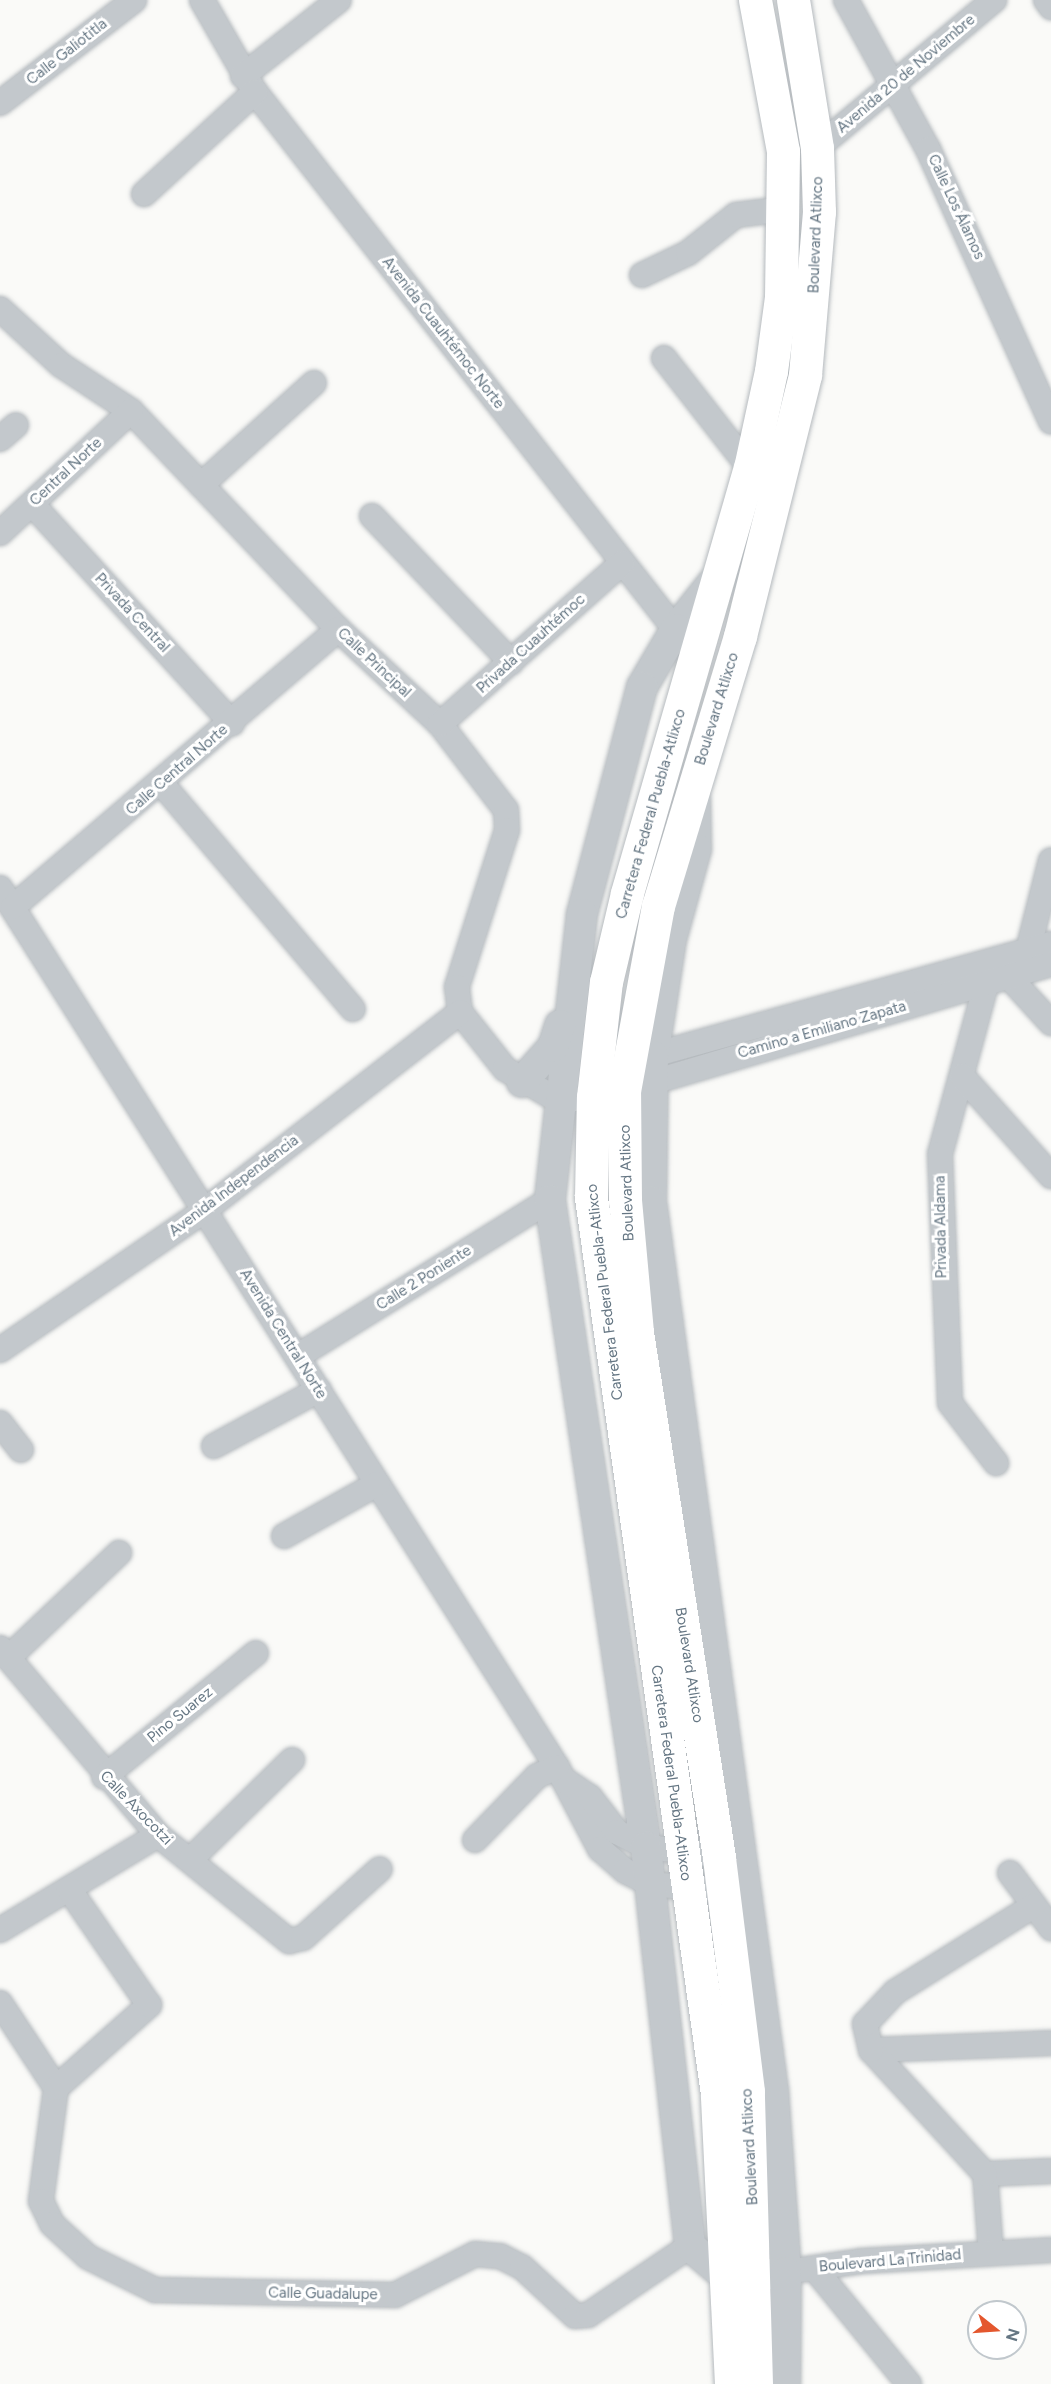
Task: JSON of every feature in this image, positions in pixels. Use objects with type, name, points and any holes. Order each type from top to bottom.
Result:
[{"type":"main road","name":"Carretera Federal Puebla-Atlixco","points":[[755,0],[783,151],[785,209],[779,308],[750,468],[627,893],[606,982],[624,1076],[592,1208],[717,2094],[771,2274]]},
{"type":"main road","name":"Boulevard Atlixco","points":[[756,2384],[771,2274],[748,2091],[734,1890],[637,1332],[625,1200],[624,1076],[658,906],[740,636],[806,375],[819,212],[817,148],[793,0]]},
{"type":"main road","name":"Boulevard Atlixco","points":[[731,2384],[771,2274]]},
{"type":"street","name":"Calle Galiotitla","points":[[0,104],[134,0]]},
{"type":"street","name":"Avenida Cuauhtémoc Norte","points":[[202,0],[249,84],[622,563],[676,628],[696,659]]},
{"type":"street","points":[[144,194],[249,84],[339,0]]},
{"type":"street","name":"Calle Los Álamos","points":[[846,0],[891,88],[928,149],[1051,422]]},
{"type":"street","name":"Avenida 20 de Noviembre","points":[[817,148],[994,0]]},
{"type":"street","points":[[1046,0],[1051,7]]},
{"type":"street","points":[[642,275],[688,253],[736,215],[785,209]]},
{"type":"street","name":"Calle Principal","points":[[5,322],[61,365],[131,411],[338,629],[440,724],[506,810],[507,830],[457,987],[460,1012]]},
{"type":"street","points":[[664,358],[750,468]]},
{"type":"street","points":[[201,485],[314,383]]},
{"type":"street","name":"Central Norte","points":[[0,533],[131,411]]},
{"type":"street","name":"Privada Central","points":[[32,504],[232,723]]},
{"type":"street","points":[[372,516],[511,662]]},
{"type":"street","name":"Privada Cuauhtémoc","points":[[440,724],[622,563]]},
{"type":"street","points":[[545,1086],[572,994],[582,914],[642,687],[676,628],[720,574]]},
{"type":"street","name":"Calle Central Norte","points":[[6,897],[162,784],[338,629]]},
{"type":"street","points":[[162,784],[353,1009]]},
{"type":"street","points":[[1051,860],[1012,970],[1051,1023]]},
{"type":"street","name":"Avenida Central Norte","points":[[6,897],[562,1774],[577,1812],[600,1849],[651,1884],[734,1890]]},
{"type":"street","name":"Camino a Emiliano Zapata","points":[[624,1076],[1012,970],[1051,944]]},
{"type":"street","name":"Camino a Emiliano Zapata","points":[[624,1076],[1012,970],[1051,964]]},
{"type":"street","name":"Privada Aldama","points":[[996,1463],[951,1403],[940,1154],[962,1076],[1012,970]]},
{"type":"street","points":[[572,994],[553,1047],[545,1086],[550,1200],[651,1884],[690,2246],[771,2274],[909,2384]]},
{"type":"street","points":[[460,1012],[504,1069],[545,1086],[624,1076]]},
{"type":"street","name":"Avenida Independencia","points":[[0,1350],[205,1210],[460,1012]]},
{"type":"street","points":[[962,1076],[1051,1176]]},
{"type":"street","name":"Calle 2 Poniente","points":[[298,1356],[550,1200]]},
{"type":"street","points":[[214,1446],[319,1390]]},
{"type":"street","points":[[0,1423],[21,1450]]},
{"type":"street","points":[[284,1536],[377,1484]]},
{"type":"street","points":[[4,1653],[119,1553]]},
{"type":"street","name":"Calle Axocotzi","points":[[4,1653],[104,1777],[158,1835],[297,1942],[380,1869]]},
{"type":"street","name":"Pino Suarez","points":[[104,1777],[256,1653]]},
{"type":"street","points":[[190,1860],[292,1760]]},
{"type":"street","points":[[475,1840],[537,1776],[562,1774]]},
{"type":"street","name":"Avenida Central Norte","points":[[562,1774],[590,1797],[618,1832],[646,1847],[730,1857]]},
{"type":"street","points":[[0,1930],[158,1835]]},
{"type":"street","points":[[1010,1873],[1051,1928]]},
{"type":"street","points":[[0,2003],[56,2088],[149,2005],[69,1889]]},
{"type":"street","points":[[991,2253],[985,2174],[871,2050],[865,2024],[895,1992],[1033,1906]]},
{"type":"street","points":[[871,2050],[1051,2043]]},
{"type":"street","name":"Calle Guadalupe","points":[[56,2088],[41,2201],[52,2224],[88,2258],[155,2290],[395,2295],[475,2254],[500,2256],[522,2267],[575,2316],[588,2315],[690,2246]]},
{"type":"street","points":[[985,2174],[1051,2171]]},
{"type":"street","name":"Boulevard La Trinidad","points":[[771,2274],[991,2253],[1051,2250]]},
{"type":"street","points":[[771,2274],[785,2384]]}]
